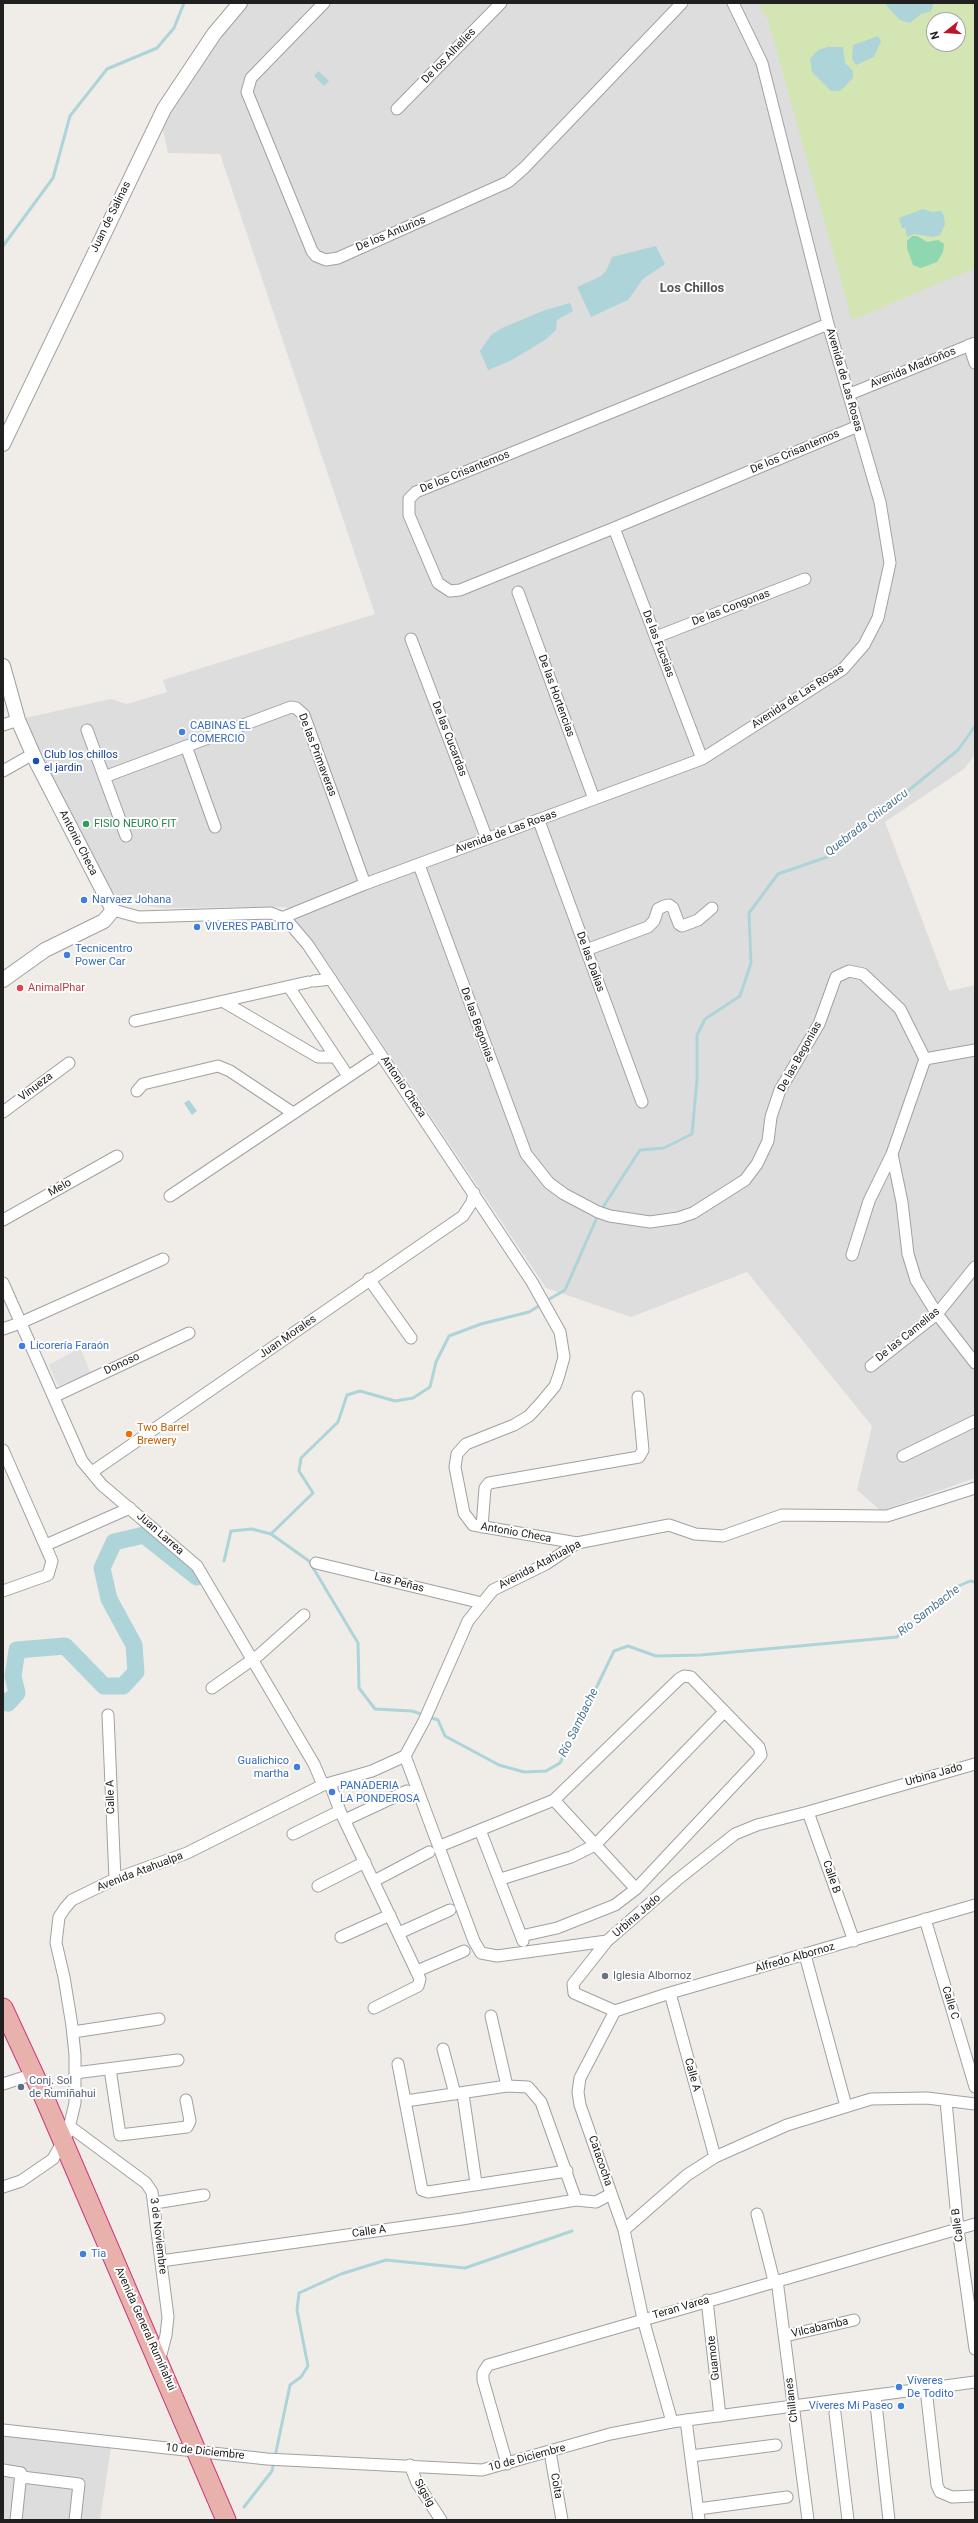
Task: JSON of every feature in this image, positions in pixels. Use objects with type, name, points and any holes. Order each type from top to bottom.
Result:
[{"type":"highway","name":"Avenida General Rumiñahui","points":[[3,2008],[34,2074],[66,2134],[226,2520]]},
{"type":"street","name":"Juan de Salinas","points":[[3,444],[164,108],[210,40],[240,3]]},
{"type":"street","name":"De los Anturios","points":[[324,3],[251,78],[246,92],[312,251],[321,259],[326,260],[338,258],[499,188],[512,180],[682,3]]},
{"type":"street","name":"De los Alhelies","points":[[397,109],[501,3]]},
{"type":"street","name":"Avenida de Las Rosas","points":[[284,918],[365,884],[539,821],[702,759],[843,669],[864,645],[878,618],[890,563],[880,502],[850,394],[828,324],[762,63],[734,3]]},
{"type":"street","name":"De los Crisantemos","points":[[828,324],[416,492],[408,504],[409,514],[438,583],[450,591],[460,590],[614,528],[858,426]]},
{"type":"street","name":"Avenida Madroños","points":[[850,394],[972,344]]},
{"type":"street","points":[[972,344],[975,363]]},
{"type":"street","name":"De las Fucsias","points":[[614,528],[702,759]]},
{"type":"street","name":"De las Congonas","points":[[656,636],[805,579]]},
{"type":"street","name":"De las Hortencias","points":[[518,592],[594,799]]},
{"type":"street","name":"De las Cucardas","points":[[411,639],[487,839]]},
{"type":"street","name":"Antonio Checa","points":[[3,666],[18,720],[33,754],[113,910]]},
{"type":"street","name":"De las Primaveras","points":[[104,777],[291,707],[299,710],[304,715],[365,884]]},
{"type":"street","points":[[3,725],[18,720]]},
{"type":"street","points":[[87,730],[126,836]]},
{"type":"street","points":[[186,746],[215,828]]},
{"type":"street","points":[[3,771],[33,754]]},
{"type":"street","name":"De las Dalias","points":[[539,821],[642,1102]]},
{"type":"street","name":"De las Begonias","points":[[419,865],[526,1154],[549,1183],[587,1207],[610,1216],[639,1222],[678,1218],[693,1213],[745,1180],[757,1164],[768,1141],[771,1117],[780,1090],[819,1024],[836,977],[849,970],[864,974],[900,1010],[925,1059]]},
{"type":"street","points":[[586,950],[648,927],[654,921],[658,909],[664,906],[669,905],[673,908],[679,924],[682,926],[698,920],[712,908]]},
{"type":"street","points":[[3,980],[45,950],[104,921],[113,910],[139,917],[271,913],[284,918]]},
{"type":"street","name":"Antonio Checa","points":[[284,918],[308,945],[474,1193],[532,1282],[560,1332],[564,1358],[555,1386],[529,1416],[514,1425],[466,1444],[457,1454],[455,1467],[464,1514],[473,1525],[577,1544]]},
{"type":"street","points":[[135,1021],[311,982],[331,979]]},
{"type":"street","points":[[289,987],[348,1076]]},
{"type":"street","points":[[224,1002],[318,1057],[334,1057]]},
{"type":"street","points":[[852,1255],[869,1201],[892,1154],[925,1059],[975,1050]]},
{"type":"street","points":[[170,1196],[373,1060]]},
{"type":"street","name":"Vinueza","points":[[3,1112],[69,1063]]},
{"type":"street","points":[[137,1091],[143,1084],[218,1066],[293,1113]]},
{"type":"street","points":[[892,1154],[902,1202],[908,1254],[916,1280],[937,1314],[975,1363]]},
{"type":"street","name":"Melo","points":[[3,1220],[117,1156]]},
{"type":"street","name":"Juan Morales","points":[[92,1472],[201,1399],[369,1279],[463,1216],[472,1202],[474,1193]]},
{"type":"street","points":[[3,1329],[20,1323],[163,1259]]},
{"type":"street","name":"De las Camelias","points":[[871,1366],[937,1314],[975,1267]]},
{"type":"street","points":[[369,1279],[411,1338]]},
{"type":"street","name":"Juan Larrea","points":[[3,1283],[20,1323],[55,1396],[82,1461],[102,1485],[197,1566],[327,1784],[417,1971]]},
{"type":"street","name":"Donoso","points":[[55,1396],[189,1332]]},
{"type":"street","points":[[482,1527],[485,1488],[489,1483],[642,1455],[638,1397]]},
{"type":"street","points":[[903,1456],[975,1421]]},
{"type":"street","points":[[3,1450],[52,1561],[48,1575],[3,1591]]},
{"type":"street","name":"Avenida Atahualpa","points":[[3,2187],[21,2181],[54,2159],[66,2134],[75,2103],[73,2032],[64,1977],[56,1943],[59,1917],[72,1900],[115,1879],[187,1853],[327,1784],[372,1771],[405,1756],[424,1721],[461,1635],[482,1603],[493,1590],[546,1564],[577,1544],[669,1525],[695,1534],[723,1536],[782,1516],[887,1516],[975,1488]]},
{"type":"street","points":[[46,1545],[130,1508]]},
{"type":"street","name":"Las Peñas","points":[[316,1563],[482,1603]]},
{"type":"street","points":[[212,1688],[253,1660],[304,1615]]},
{"type":"street","points":[[440,1846],[554,1800],[679,1679],[691,1677],[723,1713],[759,1748],[761,1755],[636,1889],[615,1905],[557,1928],[522,1939],[501,1879],[480,1830]]},
{"type":"street","points":[[501,1879],[571,1856],[596,1845],[723,1713]]},
{"type":"street","name":"Calle A","points":[[108,1715],[115,1879]]},
{"type":"street","name":"Urbina Jado","points":[[405,1756],[440,1846],[474,1941],[478,1950],[485,1955],[607,1941],[678,1880],[735,1834],[757,1825],[808,1812],[975,1764]]},
{"type":"street","points":[[293,1834],[407,1791]]},
{"type":"street","points":[[554,1800],[636,1889]]},
{"type":"street","name":"Calle B","points":[[808,1812],[854,1941]]},
{"type":"street","points":[[374,1880],[429,1852]]},
{"type":"street","points":[[318,1886],[365,1862]]},
{"type":"street","name":"Alfredo Albornoz","points":[[615,2012],[670,1993],[854,1941],[975,1904]]},
{"type":"street","points":[[399,1932],[450,1910]]},
{"type":"street","points":[[341,1937],[390,1915]]},
{"type":"street","name":"Calle C","points":[[925,1919],[975,2087]]},
{"type":"street","points":[[607,1941],[576,1978],[573,1989],[577,1995],[615,2012]]},
{"type":"street","points":[[374,2008],[418,1986],[420,1979],[417,1971],[464,1951]]},
{"type":"street","points":[[805,1955],[846,2106]]},
{"type":"street","name":"Calle A","points":[[670,1993],[715,2157]]},
{"type":"street","name":"Catacocha","points":[[615,2012],[580,2078],[578,2092],[580,2105],[624,2230],[643,2319],[672,2422]]},
{"type":"street","points":[[491,2016],[507,2086]]},
{"type":"street","points":[[73,2032],[159,2019]]},
{"type":"street","points":[[443,2049],[459,2094],[476,2184]]},
{"type":"street","points":[[75,2073],[178,2060]]},
{"type":"street","points":[[398,2064],[422,2190],[428,2192],[567,2171]]},
{"type":"street","points":[[110,2069],[120,2135],[187,2127],[190,2121],[186,2100]]},
{"type":"street","points":[[3,2084],[34,2074]]},
{"type":"street","points":[[406,2101],[507,2086],[528,2087],[538,2095],[575,2196]]},
{"type":"street","points":[[624,2230],[666,2192],[715,2157],[787,2125],[846,2106],[871,2100],[927,2098],[975,2104]]},
{"type":"street","name":"Calle B","points":[[946,2101],[958,2229],[973,2309],[975,2349]]},
{"type":"street","name":"3 de Noviembre","points":[[66,2134],[146,2183],[152,2192],[155,2203],[168,2317],[160,2362]]},
{"type":"street","name":"Calle A","points":[[161,2261],[462,2219],[575,2196],[596,2202],[611,2194]]},
{"type":"street","points":[[155,2203],[204,2195]]},
{"type":"street","name":"Chillanes","points":[[757,2214],[775,2280],[785,2336],[792,2406],[808,2520]]},
{"type":"street","name":"Teran Varea","points":[[507,2464],[483,2380],[483,2373],[488,2365],[775,2280],[975,2224]]},
{"type":"street","name":"Guamote","points":[[707,2300],[720,2416]]},
{"type":"street","name":"Vilcabamba","points":[[785,2336],[854,2320]]},
{"type":"street","name":"10 de Diciembre","points":[[3,2430],[267,2459],[410,2465],[482,2470],[610,2434],[672,2422],[975,2382]]},
{"type":"street","points":[[926,2388],[940,2490],[952,2497],[975,2496]]},
{"type":"street","points":[[875,2395],[889,2520]]},
{"type":"street","points":[[835,2413],[848,2520]]},
{"type":"street","points":[[686,2420],[699,2515],[787,2497]]},
{"type":"street","points":[[691,2456],[776,2445]]},
{"type":"street","name":"Colta","points":[[550,2452],[562,2520]]},
{"type":"street","name":"Sigsig","points":[[410,2465],[417,2482],[441,2520]]},
{"type":"street","points":[[3,2470],[18,2472],[22,2477],[79,2484],[75,2520]]},
{"type":"street","points":[[16,2520],[22,2477]]},
{"type":"shaded area","points":[[246,3],[975,3],[975,755],[964,769],[885,822],[949,991],[975,985],[975,1478],[881,1511],[857,1490],[872,1426],[747,1272],[631,1317],[546,1288],[324,957],[286,907],[164,908],[125,903],[107,886],[43,760],[25,718],[111,699],[127,704],[167,692],[163,680],[375,614],[220,154],[168,153],[163,130],[178,97]]},
{"type":"shaded area","points":[[80,1348],[91,1374],[58,1386],[49,1365]]},
{"type":"shaded area","points":[[3,2436],[111,2447],[100,2520],[3,2520]]},
{"type":"green space","points":[[758,3],[975,3],[975,268],[852,320],[768,20]]},
{"type":"green space","points":[[912,236],[917,236],[927,242],[938,240],[944,244],[943,252],[937,262],[921,268],[913,265],[907,248],[907,241]]},
{"type":"water","points":[[884,3],[934,3],[931,11],[921,14],[910,23],[900,20]]},
{"type":"water","points":[[878,36],[881,41],[874,57],[856,65],[852,59],[853,45]]},
{"type":"water","points":[[828,47],[843,47],[845,63],[853,71],[853,78],[840,91],[831,91],[812,72],[810,59],[818,50]]},
{"type":"water","points":[[318,71],[329,81],[324,86],[314,76]]},
{"type":"water","points":[[923,209],[932,212],[941,211],[944,216],[945,224],[940,235],[933,237],[914,234],[907,237],[905,228],[902,228],[899,218]]},
{"type":"water","points":[[656,246],[665,264],[643,279],[628,300],[591,317],[577,287],[601,276],[606,271],[612,257]]},
{"type":"water","points":[[570,303],[573,311],[557,320],[556,330],[545,340],[510,361],[488,370],[480,351],[491,335],[502,328],[545,310]]},
{"type":"water","points":[[189,1100],[197,1111],[192,1115],[184,1103]]},
{"type":"waterway","points":[[3,246],[53,178],[70,116],[107,69],[157,48],[174,28],[184,3]]},
{"type":"waterway","name":"Quebrada Chicaucu","points":[[601,1210],[640,1150],[664,1148],[692,1134],[697,1079],[697,1035],[705,1019],[740,996],[751,963],[749,913],[778,874],[827,857],[958,750],[975,726]]},
{"type":"waterway","name":"Quebrada Chicaucu","points":[[546,1301],[565,1290],[598,1215]]},
{"type":"waterway","name":"Quebrada Chicaucu","points":[[271,1534],[313,1493],[299,1471],[301,1458],[338,1422],[347,1395],[360,1391],[395,1401],[413,1398],[430,1387],[436,1362],[449,1336],[481,1324],[529,1312],[542,1304]]},
{"type":"waterway","name":"Río Sambache","points":[[224,1561],[231,1531],[252,1529],[271,1534],[309,1561],[358,1643],[359,1688],[375,1709],[412,1711],[438,1720],[445,1736],[499,1765],[524,1772],[546,1771],[560,1763],[614,1651],[628,1646],[656,1656],[701,1655],[897,1637],[952,1589],[970,1581],[975,1582]]},
{"type":"waterway","points":[[3,1701],[8,1703],[17,1693],[13,1676],[17,1650],[65,1646],[104,1686],[123,1686],[136,1672],[134,1645],[109,1599],[102,1568],[114,1542],[144,1535],[197,1577]]},
{"type":"waterway","points":[[244,2507],[272,2471],[290,2385],[301,2377],[308,2366],[297,2310],[299,2293],[341,2274],[386,2260],[465,2268],[572,2231]]},
{"type":"place","name":"CABINAS EL COMERCIO","points":[[182,732]]},
{"type":"place","name":"Club los chillos el jardin","points":[[36,761]]},
{"type":"place","name":"FISIO NEURO FIT","points":[[86,824]]},
{"type":"place","name":"Narvaez Johana","points":[[84,900]]},
{"type":"place","name":"VIVERES PABLITO","points":[[197,927]]},
{"type":"place","name":"Tecnicentro Power Car","points":[[67,955]]},
{"type":"place","name":"AnimalPhar","points":[[20,988]]},
{"type":"place","name":"Licorería Faraón","points":[[22,1346]]},
{"type":"place","name":"Two Barrel Brewery","points":[[129,1434]]},
{"type":"place","name":"Gualichico martha","points":[[297,1767]]},
{"type":"place","name":"PANADERIA LA PONDEROSA","points":[[332,1792]]},
{"type":"place","name":"Iglesia Albornoz","points":[[605,1976]]},
{"type":"place","name":"Conj. Sol de Rumiñahui","points":[[21,2087]]},
{"type":"place","name":"Tia","points":[[83,2254]]},
{"type":"place","name":"Víveres De Todito","points":[[899,2387]]},
{"type":"place","name":"Víveres Mi Paseo","points":[[901,2406]]},
{"type":"district","name":"Los Chillos","points":[[692,289]]}]
